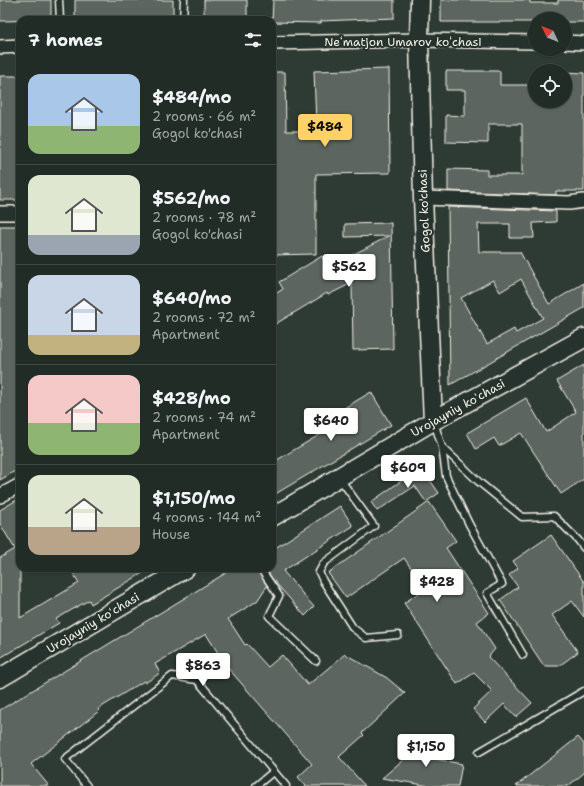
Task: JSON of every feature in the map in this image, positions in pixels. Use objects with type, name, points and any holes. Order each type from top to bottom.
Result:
[{"type":"main road","name":"Gogol ko'chasi","points":[[420,0],[419,40],[423,198],[433,422]]},
{"type":"main road","name":"Urоjayniy koʻchasi","points":[[276,515],[433,422],[584,338]]},
{"type":"main road","name":"Urоjayniy koʻchasi","points":[[0,678],[179,572]]},
{"type":"street","name":"Neʻmatjon Umarov koʻchasi","points":[[276,44],[419,40],[528,42]]},
{"type":"street","points":[[572,42],[584,43]]},
{"type":"street","points":[[0,47],[16,46]]},
{"type":"street","points":[[423,198],[569,203],[584,201]]},
{"type":"street","points":[[0,213],[16,213]]},
{"type":"street","points":[[0,496],[16,487]]},
{"type":"lane","points":[[59,0],[60,16]]},
{"type":"lane","points":[[183,16],[184,0]]},
{"type":"lane","points":[[433,422],[442,447],[446,476],[469,524],[502,584],[487,593],[523,655]]},
{"type":"lane","points":[[442,447],[479,482],[522,517],[554,516],[584,548]]},
{"type":"lane","points":[[340,477],[374,526],[324,563],[319,572],[323,581],[353,628],[366,638],[398,636]]},
{"type":"lane","points":[[263,572],[280,596],[269,616],[316,661]]},
{"type":"lane","points":[[87,786],[65,759],[172,676],[197,680],[286,786]]},
{"type":"lane","points":[[479,752],[584,692]]},
{"type":"lane","points":[[256,786],[274,771]]},
{"type":"building","points":[[0,0],[51,0],[51,16],[16,16],[16,21],[0,21]]},
{"type":"building","points":[[75,0],[173,0],[173,16],[75,16]]},
{"type":"building","points":[[204,0],[247,0],[247,16],[204,16]]},
{"type":"building","points":[[273,0],[394,0],[394,18],[321,21],[321,23],[276,22],[276,16],[272,16]]},
{"type":"building","points":[[441,0],[530,0],[530,3],[558,3],[558,0],[584,0],[584,22],[572,22],[572,12],[528,12],[528,22],[441,22]]},
{"type":"building","points":[[389,69],[390,173],[316,174],[316,254],[276,255],[276,72],[285,72],[286,131],[314,131],[314,124],[316,124],[314,71]]},
{"type":"building","points":[[446,71],[500,71],[500,85],[528,85],[528,108],[572,108],[572,72],[584,73],[584,191],[556,191],[556,195],[448,191],[448,169],[487,170],[487,175],[522,175],[522,124],[488,124],[488,143],[446,142],[446,115],[465,116],[465,90],[446,90]]},
{"type":"building","points":[[0,76],[16,76],[16,200],[0,200]]},
{"type":"building","points":[[448,207],[556,211],[556,222],[533,223],[534,238],[510,238],[510,224],[478,224],[479,252],[520,252],[549,304],[584,283],[584,308],[450,385]],"holes":[[[521,279],[543,318],[516,333],[514,329],[487,344],[461,298],[493,280],[500,292]]]},
{"type":"building","points":[[391,223],[393,349],[353,350],[352,283],[328,295],[327,293],[276,324],[276,293],[283,289],[279,282],[322,256],[327,268],[389,236],[345,237],[345,224]]},
{"type":"building","points":[[0,226],[16,226],[16,470],[0,480]]},
{"type":"building","points":[[584,365],[584,479],[561,494],[521,433],[499,446],[494,438],[476,449],[467,433],[526,398],[546,432],[576,412],[557,381]]},
{"type":"building","points":[[371,392],[391,425],[276,494],[276,461],[336,425],[331,416]]},
{"type":"building","points":[[421,467],[439,493],[426,502],[415,486],[377,511],[371,502]]},
{"type":"building","points":[[16,500],[16,572],[20,572],[20,618],[79,583],[72,572],[144,572],[91,604],[89,600],[56,619],[59,623],[0,658],[0,558],[15,549],[0,524],[0,510]]},
{"type":"building","points":[[429,502],[456,541],[446,548],[489,613],[477,622],[495,649],[488,657],[532,703],[516,717],[504,704],[485,722],[473,709],[492,691],[474,673],[457,684],[404,603],[423,590],[420,586],[423,585],[404,558],[346,598],[328,573]]},
{"type":"building","points":[[340,506],[353,526],[283,571],[314,607],[305,616],[268,572],[276,572],[276,547]]},
{"type":"building","points":[[551,535],[584,582],[584,617],[572,601],[552,615],[578,652],[559,666],[544,666],[500,600],[518,587],[509,575],[518,568],[513,561]]},
{"type":"building","points":[[227,572],[258,572],[267,586],[257,601],[228,619],[245,645],[247,644],[268,667],[282,655],[308,685],[345,654],[387,678],[405,693],[362,733],[364,735],[339,757],[365,786],[306,786],[298,777],[312,764],[227,667],[206,634],[155,664],[160,673],[98,709],[99,711],[31,764],[49,786],[0,786],[0,710]]},
{"type":"building","points":[[425,737],[438,749],[429,758],[462,764],[458,786],[430,786],[382,778],[418,747],[417,746]]},
{"type":"building","points":[[578,737],[584,744],[584,773],[568,786],[516,786]]}]
